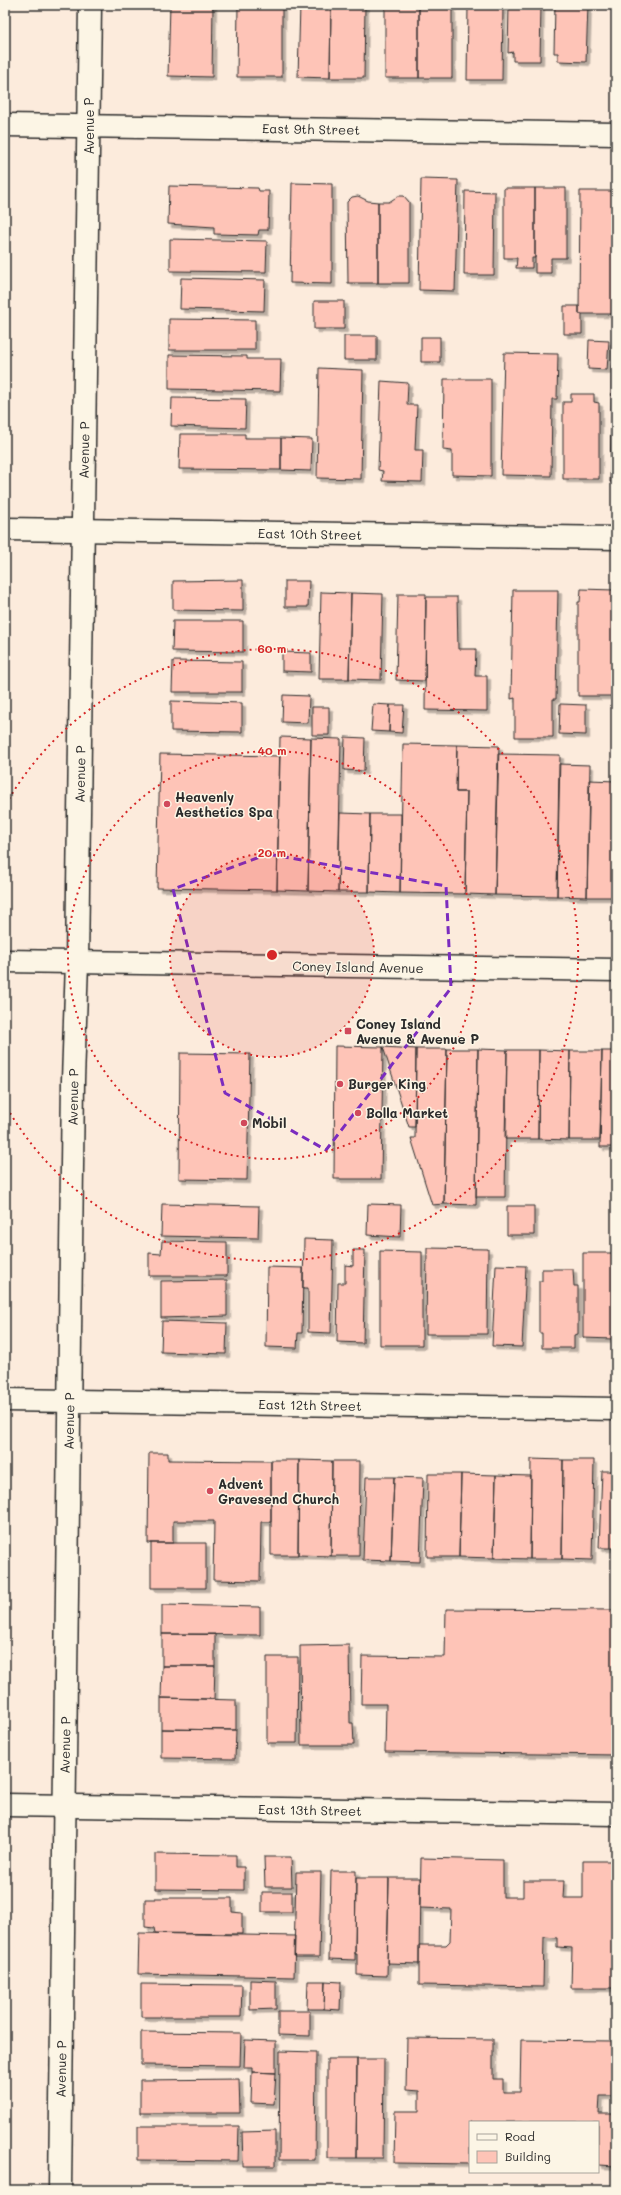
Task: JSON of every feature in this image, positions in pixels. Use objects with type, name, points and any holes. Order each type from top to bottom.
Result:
[{"type":"main road","name":"Avenue P","points":[[60,2190],[73,1072],[77,962],[90,5]]},
{"type":"main road","name":"East 9th Street","points":[[5,125],[616,134]]},
{"type":"main road","name":"East 10th Street","points":[[5,529],[616,538]]},
{"type":"main road","name":"Coney Island Avenue","points":[[5,961],[616,970]]},
{"type":"main road","name":"East 12th Street","points":[[5,1400],[616,1409]]},
{"type":"main road","name":"East 13th Street","points":[[5,1805],[616,1814]]},
{"type":"highlighted area","points":[[268,854],[446,886],[451,988],[326,1150],[225,1093],[173,889]]},
{"type":"building","points":[[170,5],[213,5],[212,77],[168,76]]},
{"type":"building","points":[[238,5],[282,5],[282,77],[237,77]]},
{"type":"building","points":[[300,5],[331,5],[330,78],[298,77]]},
{"type":"building","points":[[331,5],[365,5],[364,78],[330,78]]},
{"type":"building","points":[[385,5],[419,5],[419,78],[385,78]]},
{"type":"building","points":[[419,5],[452,5],[452,78],[419,78]]},
{"type":"building","points":[[468,5],[503,5],[502,80],[467,80]]},
{"type":"building","points":[[509,5],[541,5],[540,61],[513,61],[513,52],[508,53]]},
{"type":"building","points":[[555,5],[588,5],[586,62],[558,61],[558,53],[554,53]]},
{"type":"building","points":[[421,179],[458,180],[455,291],[419,290]]},
{"type":"building","points":[[292,183],[332,184],[332,284],[290,283]]},
{"type":"building","points":[[169,186],[258,188],[259,191],[269,191],[268,230],[259,230],[258,235],[214,234],[214,227],[168,224]]},
{"type":"building","points":[[504,188],[535,188],[535,258],[532,258],[532,268],[516,268],[517,258],[504,258]]},
{"type":"building","points":[[535,188],[566,188],[566,258],[551,258],[551,273],[535,273]]},
{"type":"building","points":[[465,191],[495,192],[494,275],[464,275]]},
{"type":"building","points":[[580,191],[616,191],[616,314],[579,314]]},
{"type":"building","points":[[358,196],[368,201],[378,202],[378,283],[348,283],[347,202],[352,197]]},
{"type":"building","points":[[398,196],[404,196],[409,202],[409,283],[378,283],[378,202],[389,202]]},
{"type":"building","points":[[170,239],[267,241],[266,272],[170,271]]},
{"type":"building","points":[[181,278],[265,280],[264,311],[180,309]]},
{"type":"building","points":[[314,301],[344,301],[344,329],[314,329]]},
{"type":"building","points":[[564,306],[579,306],[579,314],[582,314],[582,334],[564,334]]},
{"type":"building","points":[[169,319],[255,320],[255,350],[169,350]]},
{"type":"building","points":[[344,336],[377,336],[377,360],[344,360]]},
{"type":"building","points":[[421,337],[440,337],[440,362],[421,362]]},
{"type":"building","points":[[589,340],[609,341],[607,370],[588,369]]},
{"type":"building","points":[[504,353],[558,354],[557,399],[552,399],[551,476],[501,475]]},
{"type":"building","points":[[169,355],[247,356],[247,359],[281,359],[280,391],[169,389]]},
{"type":"building","points":[[612,366],[616,366],[616,482],[610,482]]},
{"type":"building","points":[[319,368],[363,370],[361,479],[317,478]]},
{"type":"building","points":[[444,379],[491,379],[491,476],[452,475],[452,451],[443,450]]},
{"type":"building","points":[[381,381],[408,383],[407,405],[417,405],[415,450],[423,450],[422,482],[382,481],[383,471],[378,470]]},
{"type":"building","points":[[571,394],[594,394],[594,402],[599,403],[599,479],[563,479],[563,402],[571,402]]},
{"type":"building","points":[[172,398],[246,399],[245,428],[171,426]]},
{"type":"building","points":[[180,434],[245,434],[245,438],[281,438],[281,470],[179,469]]},
{"type":"building","points":[[281,438],[312,439],[311,471],[281,470]]},
{"type":"building","points":[[243,580],[243,611],[173,610],[173,581]]},
{"type":"building","points":[[285,581],[309,581],[308,607],[285,607]]},
{"type":"building","points":[[581,589],[614,590],[616,696],[578,696],[578,602],[580,602]]},
{"type":"building","points":[[513,590],[558,590],[556,699],[553,699],[553,737],[515,737],[515,698],[511,699]]},
{"type":"building","points":[[321,592],[351,593],[349,679],[319,679]]},
{"type":"building","points":[[351,593],[383,594],[381,680],[349,679]]},
{"type":"building","points":[[398,594],[426,594],[425,681],[396,680]]},
{"type":"building","points":[[426,597],[457,597],[458,649],[476,649],[475,676],[487,676],[487,711],[425,710]]},
{"type":"building","points":[[173,621],[243,621],[243,652],[172,651]]},
{"type":"building","points":[[282,652],[311,653],[311,672],[282,671]]},
{"type":"building","points":[[173,661],[242,662],[242,692],[172,692]]},
{"type":"building","points":[[283,695],[309,696],[308,723],[282,722]]},
{"type":"building","points":[[171,701],[242,703],[242,732],[171,731]]},
{"type":"building","points":[[373,704],[390,705],[389,732],[371,731]]},
{"type":"building","points":[[560,704],[586,705],[586,735],[559,734]]},
{"type":"building","points":[[390,705],[404,705],[402,733],[389,732]]},
{"type":"building","points":[[312,707],[329,707],[329,735],[312,735]]},
{"type":"building","points":[[280,737],[311,738],[308,891],[277,890]]},
{"type":"building","points":[[345,737],[365,738],[364,771],[344,770]]},
{"type":"building","points":[[311,738],[341,739],[338,892],[308,891]]},
{"type":"building","points":[[403,744],[457,745],[456,792],[467,792],[465,894],[400,893]]},
{"type":"building","points":[[457,745],[499,746],[495,895],[465,894],[467,792],[456,792]]},
{"type":"building","points":[[160,754],[280,756],[277,890],[157,888]]},
{"type":"building","points":[[498,754],[560,755],[557,896],[495,895]]},
{"type":"building","points":[[559,764],[590,765],[587,897],[557,896]]},
{"type":"building","points":[[589,780],[616,781],[616,897],[587,897]]},
{"type":"building","points":[[340,813],[370,814],[369,892],[338,892]]},
{"type":"building","points":[[370,814],[401,814],[400,893],[369,892]]},
{"type":"building","name":"Bolla Market","points":[[335,1046],[383,1047],[381,1179],[334,1179]]},
{"type":"building","points":[[383,1047],[416,1049],[415,1127],[409,1127]]},
{"type":"building","points":[[416,1049],[447,1049],[444,1204],[432,1205],[411,1138],[415,1138]]},
{"type":"building","points":[[447,1049],[478,1049],[476,1205],[444,1204]]},
{"type":"building","points":[[478,1049],[507,1050],[505,1197],[476,1197]]},
{"type":"building","points":[[507,1050],[539,1050],[538,1139],[505,1139]]},
{"type":"building","points":[[539,1050],[570,1051],[569,1140],[538,1139]]},
{"type":"building","points":[[570,1051],[602,1051],[600,1140],[569,1140]]},
{"type":"building","points":[[602,1051],[616,1051],[616,1147],[600,1147]]},
{"type":"building","points":[[180,1053],[250,1054],[247,1180],[179,1179]]},
{"type":"building","points":[[162,1204],[259,1206],[258,1238],[161,1236]]},
{"type":"building","points":[[368,1204],[401,1205],[400,1237],[367,1235]]},
{"type":"building","points":[[507,1206],[534,1206],[534,1235],[507,1235]]},
{"type":"building","points":[[304,1239],[333,1240],[331,1333],[308,1332],[308,1288],[303,1288]]},
{"type":"building","points":[[162,1241],[227,1242],[227,1276],[149,1276],[149,1253],[161,1254]]},
{"type":"building","points":[[427,1248],[488,1249],[487,1334],[426,1334]]},
{"type":"building","points":[[353,1250],[365,1250],[363,1343],[337,1342],[338,1283],[345,1283],[345,1265],[353,1266]]},
{"type":"building","points":[[380,1251],[422,1252],[422,1345],[380,1345]]},
{"type":"building","points":[[583,1253],[613,1253],[613,1339],[583,1338]]},
{"type":"building","points":[[613,1253],[616,1253],[616,1339],[613,1339]]},
{"type":"building","points":[[496,1265],[526,1266],[522,1347],[492,1346]]},
{"type":"building","points":[[267,1267],[303,1268],[302,1333],[298,1333],[297,1348],[266,1347]]},
{"type":"building","points":[[542,1269],[573,1269],[574,1286],[578,1286],[578,1334],[574,1335],[574,1348],[542,1348],[542,1333],[539,1333],[539,1281],[542,1281]]},
{"type":"building","points":[[227,1280],[227,1316],[161,1318],[161,1281]]},
{"type":"building","points":[[162,1321],[227,1323],[226,1354],[161,1352]]},
{"type":"building","name":"Advent Gravesend Church","points":[[149,1453],[168,1453],[168,1460],[271,1461],[271,1522],[261,1522],[260,1581],[213,1580],[214,1521],[173,1521],[173,1543],[148,1543]]},
{"type":"building","points":[[531,1459],[563,1460],[562,1559],[530,1559]]},
{"type":"building","points":[[271,1460],[299,1460],[298,1555],[271,1555]]},
{"type":"building","points":[[299,1460],[332,1461],[331,1556],[298,1555]]},
{"type":"building","points":[[563,1460],[594,1460],[592,1560],[562,1559]]},
{"type":"building","points":[[332,1461],[360,1461],[359,1556],[331,1556]]},
{"type":"building","points":[[602,1471],[616,1471],[616,1548],[599,1548]]},
{"type":"building","points":[[428,1474],[461,1474],[459,1557],[427,1557]]},
{"type":"building","points":[[461,1474],[496,1475],[494,1558],[459,1557]]},
{"type":"building","points":[[496,1475],[531,1476],[530,1559],[494,1558]]},
{"type":"building","points":[[366,1477],[394,1477],[391,1561],[363,1560]]},
{"type":"building","points":[[394,1477],[423,1478],[420,1562],[391,1561]]},
{"type":"building","points":[[151,1543],[206,1543],[206,1588],[151,1588]]},
{"type":"building","points":[[162,1605],[260,1607],[260,1635],[162,1634]]},
{"type":"building","points":[[446,1609],[616,1610],[616,1755],[385,1752],[386,1704],[361,1704],[362,1656],[445,1657]]},
{"type":"building","points":[[162,1634],[215,1634],[215,1666],[162,1666]]},
{"type":"building","points":[[349,1645],[350,1723],[353,1723],[354,1745],[301,1745],[300,1646]]},
{"type":"building","points":[[267,1657],[298,1657],[297,1743],[267,1743]]},
{"type":"building","points":[[162,1666],[215,1666],[214,1699],[161,1698]]},
{"type":"building","points":[[161,1698],[236,1700],[236,1730],[161,1729]]},
{"type":"building","points":[[161,1729],[236,1730],[235,1759],[161,1758]]},
{"type":"building","points":[[155,1854],[236,1855],[236,1867],[244,1867],[244,1890],[155,1889]]},
{"type":"building","points":[[264,1857],[291,1857],[292,1887],[265,1887]]},
{"type":"building","points":[[421,1858],[503,1860],[503,1897],[523,1897],[523,1881],[564,1881],[563,1898],[583,1898],[583,1861],[616,1861],[616,1988],[571,1988],[572,1948],[557,1947],[557,1938],[544,1937],[543,1987],[419,1985],[419,1945],[446,1945],[450,1941],[451,1909],[420,1908]]},
{"type":"building","points":[[331,1871],[356,1871],[355,1960],[329,1959]]},
{"type":"building","points":[[296,1872],[321,1872],[319,1957],[294,1957]]},
{"type":"building","points":[[356,1878],[389,1878],[387,1976],[357,1975],[357,1954],[355,1954]]},
{"type":"building","points":[[389,1878],[420,1878],[419,1964],[387,1963]]},
{"type":"building","points":[[262,1892],[292,1892],[292,1912],[262,1912]]},
{"type":"building","points":[[232,1898],[232,1912],[242,1913],[242,1934],[155,1933],[154,1928],[145,1927],[145,1899]]},
{"type":"building","points":[[139,1933],[295,1936],[294,1977],[138,1974]]},
{"type":"building","points":[[250,1980],[276,1981],[276,2009],[250,2010]]},
{"type":"building","points":[[308,1981],[325,1981],[324,2009],[307,2009]]},
{"type":"building","points":[[325,1981],[341,1982],[340,2010],[324,2009]]},
{"type":"building","points":[[141,1984],[242,1985],[241,2017],[141,2017]]},
{"type":"building","points":[[278,2011],[310,2011],[310,2036],[278,2035]]},
{"type":"building","points":[[141,2032],[241,2033],[240,2066],[141,2065]]},
{"type":"building","points":[[407,2038],[493,2039],[493,2079],[503,2079],[503,2092],[520,2092],[521,2040],[613,2041],[612,2096],[600,2096],[599,2114],[616,2114],[616,2166],[599,2165],[599,2121],[469,2121],[469,2164],[394,2163],[395,2111],[419,2111],[419,2091],[406,2090]]},
{"type":"building","points":[[245,2040],[276,2041],[276,2073],[252,2072],[252,2068],[244,2068]]},
{"type":"building","points":[[280,2051],[316,2052],[315,2160],[279,2160]]},
{"type":"building","points":[[327,2059],[357,2059],[356,2158],[327,2158]]},
{"type":"building","points":[[357,2059],[384,2059],[383,2158],[356,2158]]},
{"type":"building","points":[[252,2072],[276,2073],[274,2104],[251,2103]]},
{"type":"building","points":[[239,2079],[240,2113],[140,2113],[140,2080]]},
{"type":"building","points":[[138,2126],[239,2126],[238,2161],[138,2160]]},
{"type":"building","points":[[275,2131],[275,2166],[243,2166],[242,2132]]},
{"type":"place","name":"Heavenly Aesthetics Spa","points":[[167,804]]},
{"type":"place","name":"Coney Island Avenue & Avenue P","points":[[348,1031]]},
{"type":"place","name":"Burger King","points":[[340,1084]]},
{"type":"place","name":"Bolla Market","points":[[358,1113]]},
{"type":"place","name":"Mobil","points":[[244,1123]]},
{"type":"place","name":"Advent Gravesend Church","points":[[210,1491]]}]
